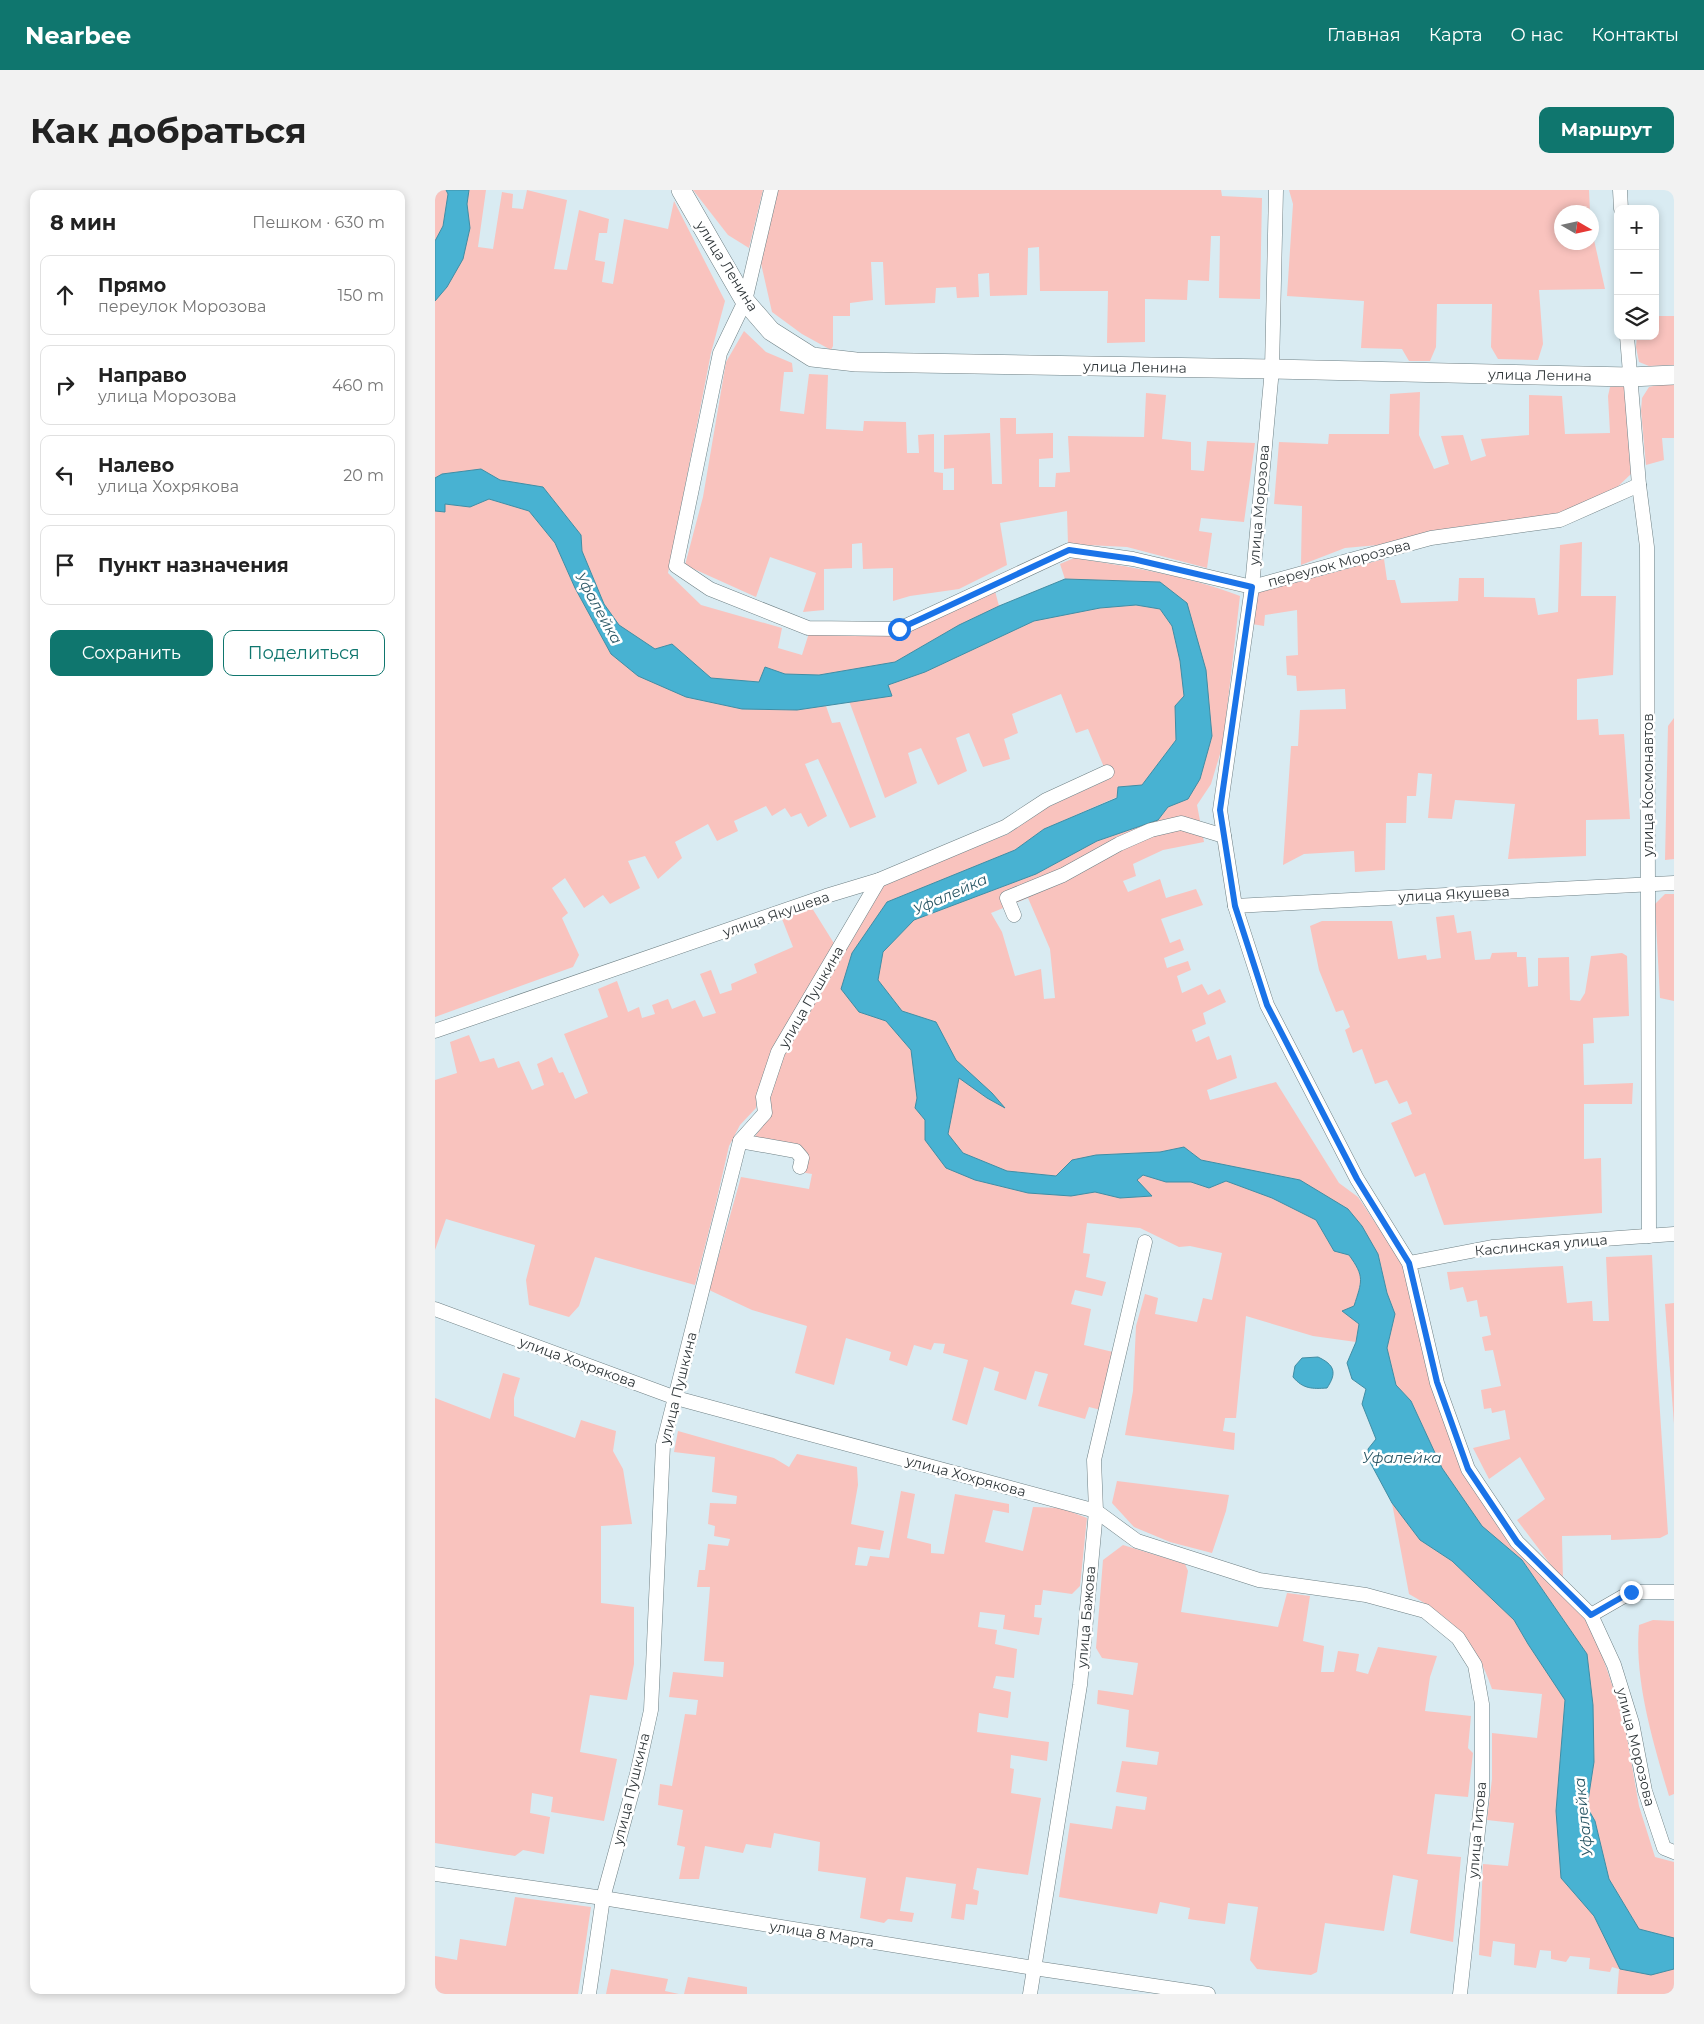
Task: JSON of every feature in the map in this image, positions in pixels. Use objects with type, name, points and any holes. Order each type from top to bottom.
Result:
[{"type":"street","name":"улица Ленина","points":[[681,190],[745,301],[771,331],[812,357],[856,362],[1629,377],[1674,375]]},
{"type":"street","points":[[745,301],[771,190]]},
{"type":"street","name":"улица Морозова","points":[[1276,190],[1272,369],[1252,587],[1220,810],[1235,906],[1267,1005],[1357,1179],[1409,1263],[1437,1382],[1468,1469],[1517,1542],[1591,1615],[1617,1673],[1633,1724],[1645,1791],[1669,1850]]},
{"type":"street","points":[[1620,190],[1621,205]]},
{"type":"street","name":"переулок Морозова","points":[[745,301],[720,353],[676,566],[710,589],[809,628],[899,629],[1069,550],[1133,559],[1252,587],[1431,538],[1560,520],[1639,485]]},
{"type":"street","name":"улица Космонавтов","points":[[1627,340],[1639,485],[1647,547],[1649,1236]]},
{"type":"street","name":"улица Якушева","points":[[435,1031],[826,896],[879,880],[1005,827],[1046,800],[1107,772]]},
{"type":"street","points":[[1014,915],[1007,898],[1063,875],[1119,844],[1151,830],[1181,823],[1224,836]]},
{"type":"street","name":"улица Пушкина","points":[[589,1994],[603,1898],[637,1774],[651,1710],[663,1445],[740,1141],[765,1113],[763,1097],[778,1052],[879,880]]},
{"type":"street","name":"улица Якушева","points":[[1235,906],[1674,883]]},
{"type":"street","points":[[740,1141],[796,1151],[802,1158],[800,1167]]},
{"type":"street","name":"Каслинская улица","points":[[1409,1263],[1492,1247],[1674,1234]]},
{"type":"street","name":"улица Бажова","points":[[1030,1994],[1080,1685],[1096,1511],[1095,1460],[1145,1242]]},
{"type":"street","name":"улица Хохрякова","points":[[435,1309],[676,1398],[1096,1511],[1137,1541],[1259,1580],[1366,1595],[1425,1611],[1458,1638],[1475,1665]]},
{"type":"street","points":[[1591,1615],[1631,1592],[1674,1592]]},
{"type":"street","name":"улица Титова","points":[[1460,1994],[1482,1795],[1482,1704],[1475,1665]]},
{"type":"street","name":"улица 8 Марта","points":[[435,1874],[603,1898],[1034,1968],[1208,1994]]},
{"type":"shaded area","points":[[435,190],[446,190],[448,194],[443,226],[435,241]]},
{"type":"shaded area","points":[[469,190],[486,190],[478,247],[493,249],[502,192],[513,194],[512,208],[523,209],[527,190],[567,200],[554,269],[567,270],[579,210],[609,219],[607,233],[599,233],[595,260],[605,262],[602,282],[613,284],[624,219],[668,229],[674,201],[725,301],[711,353],[668,573],[701,605],[782,628],[778,648],[802,655],[809,633],[900,635],[995,591],[999,606],[959,625],[895,662],[819,675],[785,674],[765,667],[760,682],[711,678],[672,644],[655,649],[619,626],[604,604],[582,551],[581,535],[543,487],[500,480],[481,469],[442,474],[435,478],[435,301],[447,287],[470,228],[467,204]]},
{"type":"shaded area","points":[[693,190],[763,190],[749,248],[728,235]]},
{"type":"shaded area","points":[[777,190],[1221,190],[1222,196],[1262,198],[1260,299],[1219,298],[1220,236],[1211,236],[1209,281],[1188,280],[1187,300],[1145,299],[1145,342],[1107,343],[1108,291],[1040,291],[1039,247],[1028,248],[1027,295],[990,296],[989,273],[978,274],[979,297],[957,298],[956,287],[936,288],[935,303],[885,305],[883,262],[871,262],[873,300],[850,303],[850,316],[833,316],[833,346],[831,350],[802,334],[772,312],[760,259]]},
{"type":"shaded area","points":[[1289,190],[1589,190],[1590,205],[1554,205],[1554,250],[1596,250],[1605,289],[1539,290],[1543,344],[1538,360],[1498,359],[1491,347],[1492,304],[1437,304],[1436,347],[1430,361],[1409,361],[1402,349],[1361,348],[1364,301],[1287,296],[1293,204]]},
{"type":"shaded area","points":[[1659,316],[1674,316],[1674,365],[1649,366],[1639,362],[1637,340],[1659,340]]},
{"type":"shaded area","points":[[744,331],[766,352],[792,363],[793,372],[784,372],[780,411],[804,414],[809,374],[828,375],[826,429],[863,431],[864,421],[906,422],[907,453],[919,453],[918,435],[934,434],[934,472],[943,473],[943,490],[954,490],[954,468],[944,469],[944,435],[990,433],[992,484],[1002,484],[1000,418],[1016,418],[1016,434],[1053,433],[1053,458],[1039,459],[1039,487],[1055,487],[1056,473],[1070,472],[1068,436],[1144,437],[1146,393],[1166,395],[1162,439],[1191,442],[1191,470],[1204,471],[1207,441],[1255,443],[1244,522],[1201,518],[1199,531],[1212,533],[1207,568],[1127,547],[1068,544],[1067,511],[1000,523],[1007,565],[959,589],[910,596],[893,601],[893,568],[863,569],[862,543],[852,544],[852,568],[824,569],[824,610],[803,612],[816,573],[770,557],[756,597],[685,565],[703,497],[726,362]]},
{"type":"shaded area","points":[[1674,383],[1674,438],[1662,438],[1664,460],[1646,465],[1641,411],[1642,398],[1649,387]]},
{"type":"shaded area","points":[[1624,385],[1631,474],[1611,493],[1557,514],[1450,528],[1378,545],[1345,548],[1301,565],[1302,506],[1274,504],[1279,442],[1328,444],[1329,434],[1389,434],[1390,394],[1420,392],[1419,435],[1434,469],[1449,464],[1441,436],[1463,435],[1471,461],[1486,456],[1481,439],[1529,435],[1529,395],[1562,396],[1565,434],[1610,433],[1608,396],[1610,387]]},
{"type":"shaded area","points":[[489,499],[529,511],[555,543],[575,588],[611,654],[686,697],[742,709],[797,710],[826,706],[832,723],[840,722],[876,817],[850,828],[818,759],[805,764],[827,816],[808,827],[801,813],[791,817],[785,808],[772,816],[766,806],[734,821],[738,831],[717,841],[708,824],[675,842],[682,858],[658,879],[645,856],[628,861],[640,888],[610,904],[603,895],[584,908],[565,878],[552,888],[568,913],[562,918],[579,955],[573,967],[435,1017],[435,511],[445,512],[445,504],[470,507]]},
{"type":"shaded area","points":[[1582,542],[1581,596],[1616,596],[1613,675],[1577,679],[1577,720],[1598,719],[1599,735],[1624,734],[1630,819],[1586,820],[1586,856],[1508,859],[1515,804],[1455,800],[1452,819],[1428,818],[1432,774],[1418,773],[1416,796],[1407,796],[1406,823],[1386,823],[1385,870],[1355,872],[1354,851],[1304,854],[1283,865],[1291,746],[1298,746],[1300,710],[1346,709],[1345,689],[1297,691],[1296,676],[1287,675],[1286,656],[1298,655],[1297,610],[1265,615],[1264,626],[1252,624],[1256,593],[1384,559],[1387,580],[1395,580],[1401,603],[1458,601],[1459,578],[1484,578],[1484,597],[1535,598],[1538,615],[1558,612],[1560,545]]},
{"type":"shaded area","points":[[1074,558],[1137,568],[1199,582],[1240,596],[1223,744],[1211,784],[1197,805],[1204,842],[1163,850],[1133,864],[1136,876],[1123,881],[1128,892],[1160,879],[1166,898],[1196,889],[1203,905],[1161,919],[1170,943],[1180,939],[1184,950],[1164,958],[1167,968],[1188,961],[1191,970],[1177,976],[1182,993],[1202,984],[1208,995],[1220,989],[1226,1002],[1203,1013],[1206,1024],[1192,1030],[1196,1042],[1209,1036],[1217,1060],[1231,1055],[1237,1078],[1207,1090],[1210,1100],[1276,1082],[1339,1183],[1358,1197],[1403,1264],[1463,1471],[1587,1620],[1601,1652],[1624,1720],[1639,1806],[1655,1857],[1674,1862],[1674,1938],[1639,1929],[1609,1879],[1595,1821],[1587,1807],[1594,1762],[1593,1705],[1587,1654],[1522,1560],[1482,1527],[1442,1468],[1411,1401],[1396,1385],[1387,1348],[1395,1314],[1387,1293],[1378,1254],[1300,1180],[1201,1160],[1184,1147],[1160,1152],[1096,1155],[1056,1176],[1007,1171],[963,1153],[948,1134],[959,1077],[987,1098],[992,1093],[956,1060],[936,1022],[902,1011],[878,980],[883,952],[914,920],[1036,874],[1097,841],[1158,820],[1168,807],[1188,799],[1212,736],[1160,582],[1065,579],[1060,564]],"holes":[[[1028,898],[1050,949],[1055,998],[1044,999],[1041,969],[1015,976],[1002,932],[991,913]]]},
{"type":"shaded area","points":[[1136,605],[1160,609],[1172,626],[1180,661],[1184,696],[1175,706],[1176,740],[1142,785],[1118,787],[1117,797],[1044,829],[1015,850],[887,902],[853,953],[859,1012],[886,1021],[911,1050],[917,1098],[915,1108],[925,1120],[925,1140],[975,1180],[1028,1193],[1071,1196],[1095,1192],[1120,1198],[1151,1196],[1137,1180],[1143,1175],[1166,1182],[1191,1182],[1209,1188],[1226,1181],[1272,1198],[1316,1220],[1334,1251],[1349,1255],[1358,1269],[1361,1280],[1354,1306],[1343,1311],[1359,1324],[1356,1342],[1313,1336],[1246,1316],[1236,1418],[1225,1418],[1223,1431],[1235,1433],[1234,1450],[1125,1435],[1133,1391],[1136,1326],[1145,1294],[1158,1298],[1155,1314],[1197,1322],[1203,1298],[1212,1300],[1222,1253],[1190,1246],[1179,1247],[1140,1228],[1087,1223],[1083,1253],[1090,1254],[1086,1277],[1106,1282],[1102,1296],[1075,1290],[1071,1304],[1091,1309],[1084,1345],[1113,1352],[1101,1410],[1089,1407],[1085,1419],[1038,1406],[1048,1374],[1035,1371],[1026,1400],[994,1390],[999,1372],[984,1367],[967,1425],[952,1420],[968,1360],[943,1353],[945,1344],[934,1343],[931,1350],[914,1345],[907,1366],[889,1360],[891,1352],[846,1338],[834,1385],[795,1373],[807,1326],[752,1310],[709,1290],[741,1177],[809,1189],[812,1174],[794,1171],[796,1157],[747,1148],[770,1115],[769,1097],[785,1052],[883,885],[1008,834],[1048,807],[1109,779],[1088,729],[1076,733],[1061,694],[1012,714],[1018,733],[1004,739],[1010,759],[983,767],[969,733],[956,738],[967,771],[938,785],[921,748],[908,753],[917,783],[885,798],[849,701],[892,696],[888,685],[925,672],[1034,621],[1100,608]]},
{"type":"shaded area","points":[[1674,718],[1674,859],[1665,860],[1668,726]]},
{"type":"shaded area","points":[[1665,894],[1674,894],[1674,1001],[1660,998],[1655,904]]},
{"type":"shaded area","points":[[812,908],[835,945],[758,1091],[756,1108],[740,1125],[729,1146],[695,1285],[595,1257],[579,1306],[569,1317],[529,1305],[526,1280],[535,1245],[446,1219],[435,1250],[435,1080],[457,1073],[450,1042],[469,1035],[480,1062],[494,1058],[498,1068],[519,1061],[532,1090],[544,1085],[537,1064],[552,1057],[559,1073],[563,1072],[575,1099],[588,1093],[564,1034],[608,1017],[598,989],[617,981],[628,1012],[639,1007],[642,1018],[655,1014],[652,1005],[668,999],[672,1009],[695,1000],[703,1017],[716,1013],[700,974],[711,970],[720,994],[732,990],[731,984],[757,973],[754,964],[793,947],[782,919]]},
{"type":"shaded area","points":[[1454,915],[1457,933],[1471,931],[1475,960],[1490,959],[1492,953],[1517,952],[1517,957],[1526,957],[1528,987],[1538,986],[1538,958],[1569,957],[1570,1000],[1580,1001],[1585,993],[1591,956],[1622,953],[1627,956],[1629,1016],[1593,1018],[1594,1043],[1583,1044],[1584,1085],[1633,1083],[1632,1104],[1584,1104],[1584,1159],[1601,1158],[1602,1213],[1444,1225],[1425,1173],[1415,1177],[1391,1123],[1412,1114],[1407,1101],[1399,1104],[1387,1080],[1375,1084],[1362,1049],[1353,1053],[1345,1030],[1350,1027],[1343,1010],[1336,1012],[1319,970],[1310,926],[1322,921],[1392,921],[1398,959],[1426,955],[1427,960],[1441,958],[1436,917]]},
{"type":"shaded area","points":[[1652,1255],[1668,1534],[1660,1538],[1611,1540],[1611,1535],[1562,1536],[1563,1581],[1517,1520],[1545,1499],[1520,1457],[1489,1479],[1473,1448],[1510,1439],[1505,1410],[1492,1413],[1491,1408],[1484,1409],[1481,1390],[1501,1386],[1493,1350],[1485,1351],[1482,1337],[1491,1335],[1487,1316],[1480,1317],[1477,1300],[1467,1302],[1463,1287],[1450,1290],[1447,1272],[1563,1266],[1567,1303],[1592,1301],[1593,1321],[1609,1321],[1606,1257]]},
{"type":"shaded area","points":[[1674,1303],[1674,1424],[1665,1304]]},
{"type":"shaded area","points":[[503,1373],[520,1378],[514,1398],[514,1416],[575,1438],[581,1420],[616,1431],[613,1451],[623,1469],[632,1524],[601,1526],[601,1603],[634,1607],[634,1664],[627,1700],[590,1695],[580,1752],[617,1759],[604,1821],[551,1812],[553,1797],[532,1793],[530,1813],[550,1817],[544,1854],[523,1850],[515,1856],[435,1843],[435,1398],[490,1419]]},
{"type":"shaded area","points":[[678,1431],[774,1458],[789,1467],[797,1454],[857,1467],[858,1485],[851,1524],[884,1531],[880,1550],[858,1547],[855,1565],[867,1566],[870,1556],[889,1558],[901,1491],[915,1494],[907,1538],[931,1544],[931,1553],[944,1554],[955,1494],[1009,1504],[1009,1513],[993,1510],[985,1542],[1023,1551],[1033,1507],[1061,1508],[1087,1518],[1080,1586],[1072,1594],[1043,1590],[1041,1605],[1035,1605],[1034,1617],[1042,1618],[1039,1635],[1003,1629],[1005,1615],[980,1612],[978,1627],[997,1630],[995,1644],[1017,1649],[1014,1678],[996,1676],[993,1688],[1011,1692],[1008,1718],[979,1713],[977,1732],[1049,1742],[1047,1761],[1011,1755],[1010,1768],[1014,1769],[1011,1793],[1041,1798],[1028,1875],[977,1868],[973,1889],[979,1891],[977,1905],[966,1904],[964,1920],[951,1918],[956,1884],[906,1877],[900,1911],[914,1913],[912,1922],[888,1919],[884,1923],[860,1918],[866,1878],[818,1871],[820,1842],[774,1833],[771,1848],[746,1844],[743,1853],[705,1846],[699,1879],[679,1879],[685,1847],[677,1845],[683,1810],[658,1805],[660,1784],[672,1786],[685,1714],[696,1715],[698,1700],[669,1697],[673,1672],[723,1677],[724,1662],[704,1661],[710,1587],[697,1587],[699,1570],[705,1570],[708,1544],[728,1546],[730,1539],[714,1536],[715,1526],[708,1524],[710,1503],[736,1504],[737,1496],[712,1492],[715,1457],[674,1452]]},
{"type":"shaded area","points":[[1117,1481],[1229,1495],[1226,1511],[1212,1553],[1170,1542],[1134,1527],[1112,1503]]},
{"type":"shaded area","points":[[1392,1503],[1420,1540],[1452,1561],[1514,1620],[1565,1700],[1556,1811],[1561,1878],[1594,1916],[1620,1969],[1674,1968],[1674,1994],[1617,1994],[1619,1969],[1612,1967],[1610,1972],[1589,1969],[1590,1958],[1570,1956],[1566,1962],[1551,1959],[1551,1951],[1540,1950],[1536,1968],[1514,1965],[1515,1944],[1493,1941],[1491,1957],[1479,1955],[1483,1864],[1508,1866],[1514,1823],[1487,1820],[1492,1779],[1492,1733],[1537,1738],[1542,1694],[1492,1689],[1478,1657],[1461,1632],[1438,1612],[1409,1594]]},
{"type":"shaded area","points":[[1123,1545],[1185,1564],[1188,1571],[1181,1612],[1278,1627],[1287,1593],[1310,1596],[1303,1641],[1324,1646],[1321,1672],[1334,1672],[1338,1651],[1359,1654],[1356,1671],[1368,1674],[1378,1647],[1437,1656],[1430,1677],[1425,1711],[1471,1716],[1468,1748],[1473,1753],[1468,1797],[1435,1794],[1427,1854],[1461,1857],[1453,1942],[1410,1933],[1418,1880],[1393,1875],[1384,1931],[1325,1923],[1317,1972],[1311,1975],[1257,1969],[1250,1960],[1258,1907],[1228,1903],[1225,1924],[1188,1919],[1190,1908],[1160,1902],[1157,1914],[1059,1897],[1070,1823],[1112,1829],[1116,1806],[1145,1810],[1147,1797],[1116,1792],[1122,1761],[1157,1765],[1159,1752],[1126,1747],[1129,1710],[1097,1704],[1098,1690],[1133,1695],[1138,1663],[1102,1658],[1096,1648],[1103,1560]]},
{"type":"shaded area","points":[[1653,1620],[1674,1621],[1674,1794],[1669,1796],[1651,1733],[1639,1667],[1639,1625]]},
{"type":"shaded area","points":[[515,1897],[591,1907],[578,1994],[435,1994],[435,1956],[457,1960],[460,1939],[506,1946]]},
{"type":"shaded area","points":[[611,1969],[668,1979],[665,1991],[679,1994],[606,1994]]},
{"type":"shaded area","points":[[688,1977],[747,1987],[747,1994],[684,1994]]},
{"type":"water","points":[[446,190],[469,190],[467,204],[470,228],[463,259],[447,287],[435,301],[435,241],[443,226],[448,194]]},
{"type":"water","name":"Уфалейка","points":[[481,469],[500,480],[543,487],[581,535],[582,551],[604,604],[619,625],[655,649],[672,644],[711,678],[759,682],[765,667],[785,674],[819,675],[895,662],[959,625],[999,606],[1065,579],[1160,582],[1187,603],[1206,670],[1212,736],[1200,779],[1188,799],[1168,807],[1158,820],[1097,841],[1036,874],[914,920],[883,952],[878,980],[902,1011],[936,1022],[956,1060],[992,1093],[1005,1108],[959,1078],[948,1134],[963,1153],[1007,1171],[1056,1176],[1072,1160],[1096,1155],[1160,1152],[1184,1147],[1201,1160],[1300,1180],[1348,1209],[1362,1226],[1378,1254],[1387,1293],[1395,1314],[1387,1348],[1396,1385],[1411,1401],[1442,1468],[1482,1526],[1522,1560],[1587,1654],[1593,1705],[1594,1762],[1587,1807],[1595,1821],[1609,1879],[1639,1929],[1674,1938],[1674,1969],[1651,1975],[1620,1969],[1594,1916],[1561,1878],[1556,1811],[1565,1700],[1514,1620],[1452,1561],[1420,1540],[1392,1503],[1370,1462],[1368,1449],[1376,1439],[1362,1404],[1366,1389],[1352,1379],[1347,1363],[1356,1342],[1359,1324],[1342,1311],[1354,1306],[1361,1279],[1358,1269],[1349,1255],[1334,1251],[1316,1220],[1272,1198],[1226,1181],[1209,1188],[1191,1182],[1166,1182],[1143,1175],[1137,1180],[1152,1196],[1120,1198],[1095,1192],[1071,1196],[1028,1193],[975,1180],[946,1168],[925,1140],[925,1120],[915,1108],[917,1098],[911,1050],[886,1021],[859,1012],[841,989],[852,953],[887,902],[1015,850],[1044,829],[1117,798],[1118,787],[1142,785],[1176,740],[1175,706],[1184,696],[1180,661],[1172,626],[1160,609],[1136,605],[1100,608],[1034,621],[925,672],[888,685],[892,696],[797,710],[742,709],[686,697],[638,676],[611,654],[575,588],[555,543],[529,511],[489,499],[470,507],[445,504],[445,512],[435,511],[435,478],[442,474]]},
{"type":"water","points":[[1318,1357],[1328,1363],[1333,1370],[1332,1378],[1327,1388],[1308,1387],[1300,1384],[1293,1377],[1295,1366],[1302,1358]]},
{"type":"route","points":[[899,629],[1069,550],[1133,559],[1252,587],[1220,810],[1235,906],[1267,1005],[1357,1179],[1409,1263],[1437,1382],[1468,1469],[1517,1542],[1591,1615],[1631,1592]]}]
